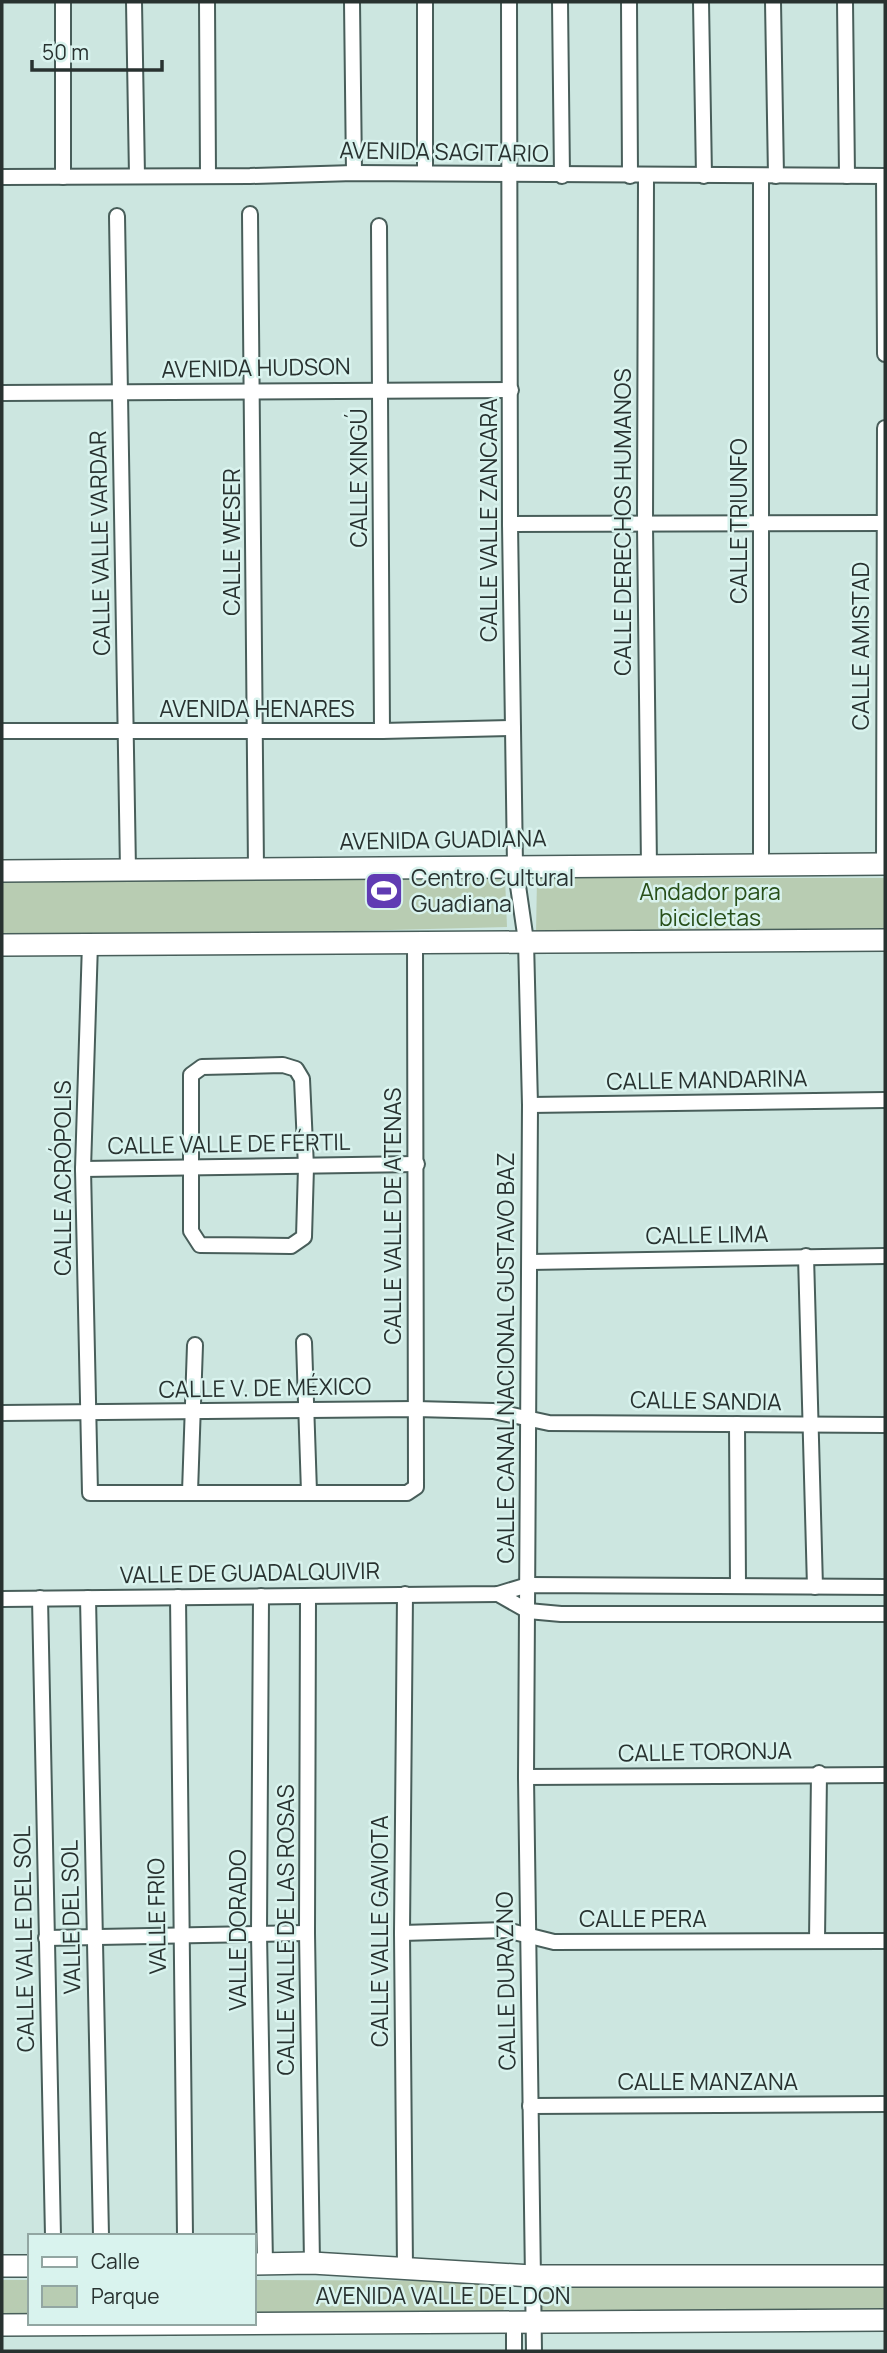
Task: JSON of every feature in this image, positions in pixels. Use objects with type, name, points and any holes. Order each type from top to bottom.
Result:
[{"type":"street","points":[[63,2],[63,177]]},
{"type":"street","points":[[134,2],[137,176]]},
{"type":"street","points":[[207,2],[208,176]]},
{"type":"street","points":[[352,2],[354,173]]},
{"type":"street","points":[[425,2],[425,173]]},
{"type":"street","name":"CALLE VALLE ZANCARA","points":[[509,2],[510,524],[515,865]]},
{"type":"street","points":[[560,2],[562,176]]},
{"type":"street","points":[[629,2],[630,176]]},
{"type":"street","points":[[701,2],[704,176]]},
{"type":"street","name":"CALLE TRIUNFO","points":[[761,866],[761,525],[773,2]]},
{"type":"street","points":[[845,2],[847,176]]},
{"type":"street","name":"AVENIDA SAGITARIO","points":[[2,177],[354,173],[885,176]]},
{"type":"street","name":"CALLE DERECHOS HUMANOS","points":[[646,176],[645,524],[649,867]]},
{"type":"street","points":[[885,176],[885,354]]},
{"type":"street","name":"CALLE WESER","points":[[250,215],[254,391],[256,869]]},
{"type":"street","name":"CALLE VALLE VARDAR","points":[[117,216],[128,870]]},
{"type":"street","name":"CALLE XINGÚ","points":[[379,226],[382,731]]},
{"type":"street","name":"AVENIDA HUDSON","points":[[2,393],[511,390]]},
{"type":"street","name":"CALLE AMISTAD","points":[[885,428],[885,864]]},
{"type":"street","points":[[510,524],[884,523]]},
{"type":"street","name":"AVENIDA HENARES","points":[[2,731],[255,732],[513,728]]},
{"type":"street","name":"AVENIDA GUADIANA","points":[[2,871],[885,864]]},
{"type":"street","points":[[515,865],[526,941],[530,1105]]},
{"type":"street","points":[[2,945],[885,940]]},
{"type":"street","name":"CALLE VALLE DE ATENAS","points":[[309,1492],[407,1493],[414,1489],[417,1164],[415,941]]},
{"type":"street","name":"CALLE ACRÓPOLIS","points":[[90,943],[83,1169],[90,1493],[190,1492]]},
{"type":"street","points":[[283,1065],[296,1069],[302,1079],[306,1167],[305,1233],[302,1241],[291,1246],[205,1246],[195,1242],[191,1231],[191,1167],[190,1079],[193,1071],[202,1067],[283,1065]]},
{"type":"street","name":"CALLE MANDARINA","points":[[530,1105],[885,1100]]},
{"type":"street","name":"CALLE CANAL NACIONAL GUSTAVO BAZ","points":[[528,1611],[530,1105]]},
{"type":"street","name":"CALLE VALLE DE FÉRTIL","points":[[83,1169],[417,1164]]},
{"type":"street","points":[[806,1256],[808,1425],[815,1587]]},
{"type":"street","name":"CALLE LIMA","points":[[530,1262],[885,1256]]},
{"type":"street","points":[[195,1345],[190,1492],[309,1492],[304,1410],[304,1342]]},
{"type":"street","name":"CALLE V. DE MÉXICO","points":[[2,1413],[416,1409],[493,1411],[528,1417]]},
{"type":"street","name":"CALLE SANDIA","points":[[528,1417],[549,1423],[885,1425]]},
{"type":"street","points":[[737,1424],[738,1585]]},
{"type":"street","name":"VALLE DE GUADALQUIVIR","points":[[2,1599],[498,1594],[528,1585],[885,1587]]},
{"type":"street","name":"CALLE VALLE GAVIOTA","points":[[405,1594],[402,1933],[405,2268]]},
{"type":"street","name":"VALLE DE GUADALQUIVIR","points":[[498,1594],[528,1611],[561,1614],[885,1614]]},
{"type":"street","name":"VALLE DORADO","points":[[259,2263],[261,1596]]},
{"type":"street","name":"CALLE VALLE DE LAS ROSAS","points":[[308,1596],[307,1933],[312,2263]]},
{"type":"street","name":"VALLE FRIO","points":[[178,1597],[185,2234]]},
{"type":"street","name":"CALLE VALLE DEL SOL","points":[[40,1598],[53,2234]]},
{"type":"street","name":"VALLE DEL SOL","points":[[89,1598],[93,1938],[101,2234]]},
{"type":"street","name":"CALLE DURAZNO","points":[[528,1611],[526,1777],[532,2276],[523,2322],[534,2351]]},
{"type":"street","points":[[817,1941],[820,1773]]},
{"type":"street","name":"CALLE TORONJA","points":[[526,1777],[820,1773],[885,1775]]},
{"type":"street","name":"CALLE PERA","points":[[402,1933],[506,1930],[555,1942],[885,1941]]},
{"type":"street","points":[[47,1938],[180,1938],[307,1933]]},
{"type":"street","name":"CALLE MANZANA","points":[[530,2106],[885,2104]]},
{"type":"street","name":"AVENIDA VALLE DEL DON","points":[[259,2263],[312,2263],[532,2276],[885,2276]]},
{"type":"street","points":[[2,2266],[28,2266]]},
{"type":"street","name":"AVENIDA VALLE DEL DON","points":[[256,2324],[885,2320]]},
{"type":"street","points":[[514,2351],[523,2322]]},
{"type":"street","name":"AVENIDA VALLE DEL DON","points":[[2,2325],[28,2325]]},
{"type":"green space","points":[[505,877],[507,927],[2,940],[2,880]]},
{"type":"green space","name":"Andador para bicicletas","points":[[537,878],[885,878],[885,932],[536,933]]},
{"type":"green space","points":[[540,2277],[885,2278],[885,2310],[539,2311]]},
{"type":"green space","points":[[2,2280],[28,2280],[28,2316],[2,2316]]},
{"type":"green space","points":[[256,2280],[508,2281],[503,2313],[256,2314]]},
{"type":"place","name":"Centro Cultural Guadiana","points":[[384,891]]}]
